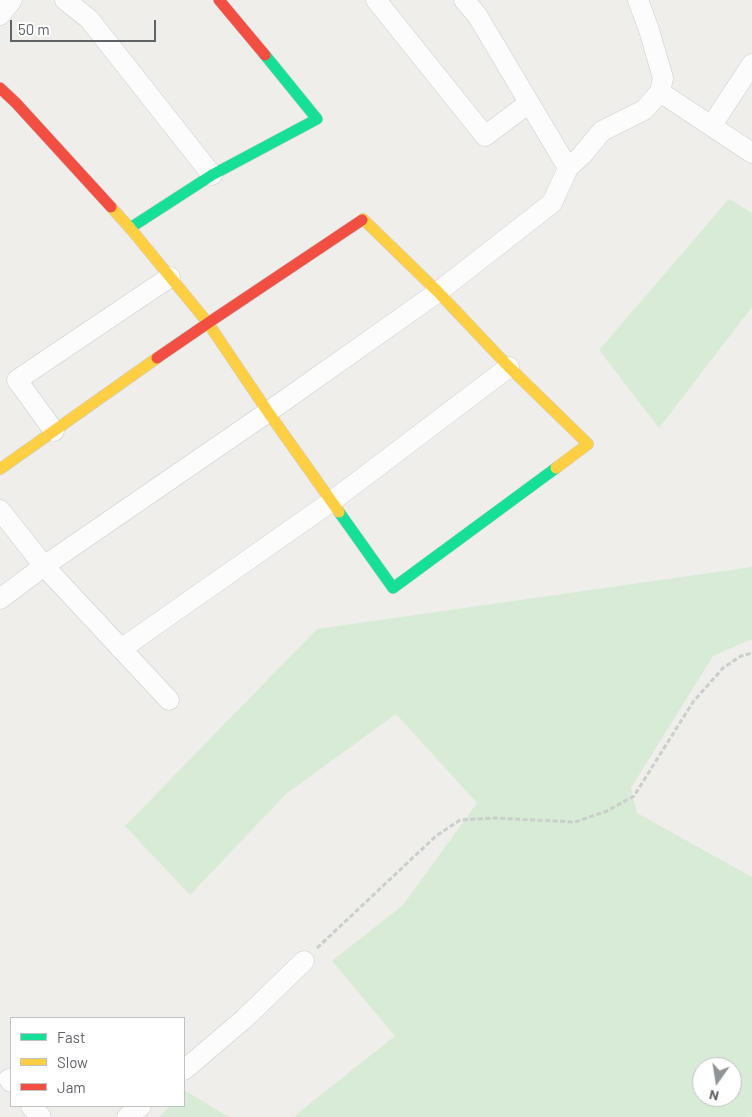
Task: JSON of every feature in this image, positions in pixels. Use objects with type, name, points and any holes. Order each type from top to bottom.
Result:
[{"type":"street","points":[[0,15],[12,0]]},
{"type":"street","points":[[65,0],[89,19],[212,176]]},
{"type":"street","points":[[130,228],[212,176],[317,119],[219,0]]},
{"type":"street","points":[[376,0],[485,136],[529,103]]},
{"type":"street","points":[[464,0],[477,15],[568,168]]},
{"type":"street","points":[[0,599],[44,566],[438,292],[552,203],[568,168],[582,155],[602,131],[644,110],[660,92],[663,78],[638,0]]},
{"type":"street","points":[[712,125],[752,64]]},
{"type":"street","points":[[0,88],[16,103],[130,228],[208,323],[268,412],[393,588],[588,444],[363,219],[208,323],[0,469]]},
{"type":"street","points":[[660,92],[752,153]]},
{"type":"street","points":[[54,432],[17,380],[170,277]]},
{"type":"street","points":[[121,649],[332,501],[509,367]]},
{"type":"street","points":[[0,510],[44,566],[169,700]]},
{"type":"street","points":[[185,1069],[244,1019],[304,961]]},
{"type":"street","points":[[32,1107],[40,1117]]},
{"type":"street","points":[[127,1117],[140,1107]]},
{"type":"path","points":[[304,961],[436,836],[460,820],[493,818],[575,822],[606,811],[634,796],[693,702],[723,668],[741,656],[752,652]]},
{"type":"green space","points":[[729,199],[752,213],[752,307],[659,428],[599,350]]},
{"type":"green space","points":[[752,567],[752,639],[713,656],[631,788],[637,813],[752,877],[752,1115],[749,1117],[293,1117],[395,1036],[332,961],[403,905],[477,803],[396,714],[286,794],[190,895],[125,826],[317,629]]},
{"type":"green space","points":[[185,1091],[229,1117],[160,1117],[168,1107],[185,1107]]},
{"type":"traffic: fast","points":[[130,228],[212,175],[317,119],[265,55]]},
{"type":"traffic: fast","points":[[339,512],[393,588],[556,468]]},
{"type":"traffic: slow","points":[[111,207],[208,323],[339,512]]},
{"type":"traffic: slow","points":[[362,220],[438,292],[509,367],[588,444],[556,468]]},
{"type":"traffic: slow","points":[[0,469],[157,358]]},
{"type":"traffic: jam","points":[[219,0],[265,55]]},
{"type":"traffic: jam","points":[[0,88],[111,207]]},
{"type":"traffic: jam","points":[[157,358],[362,220]]}]
